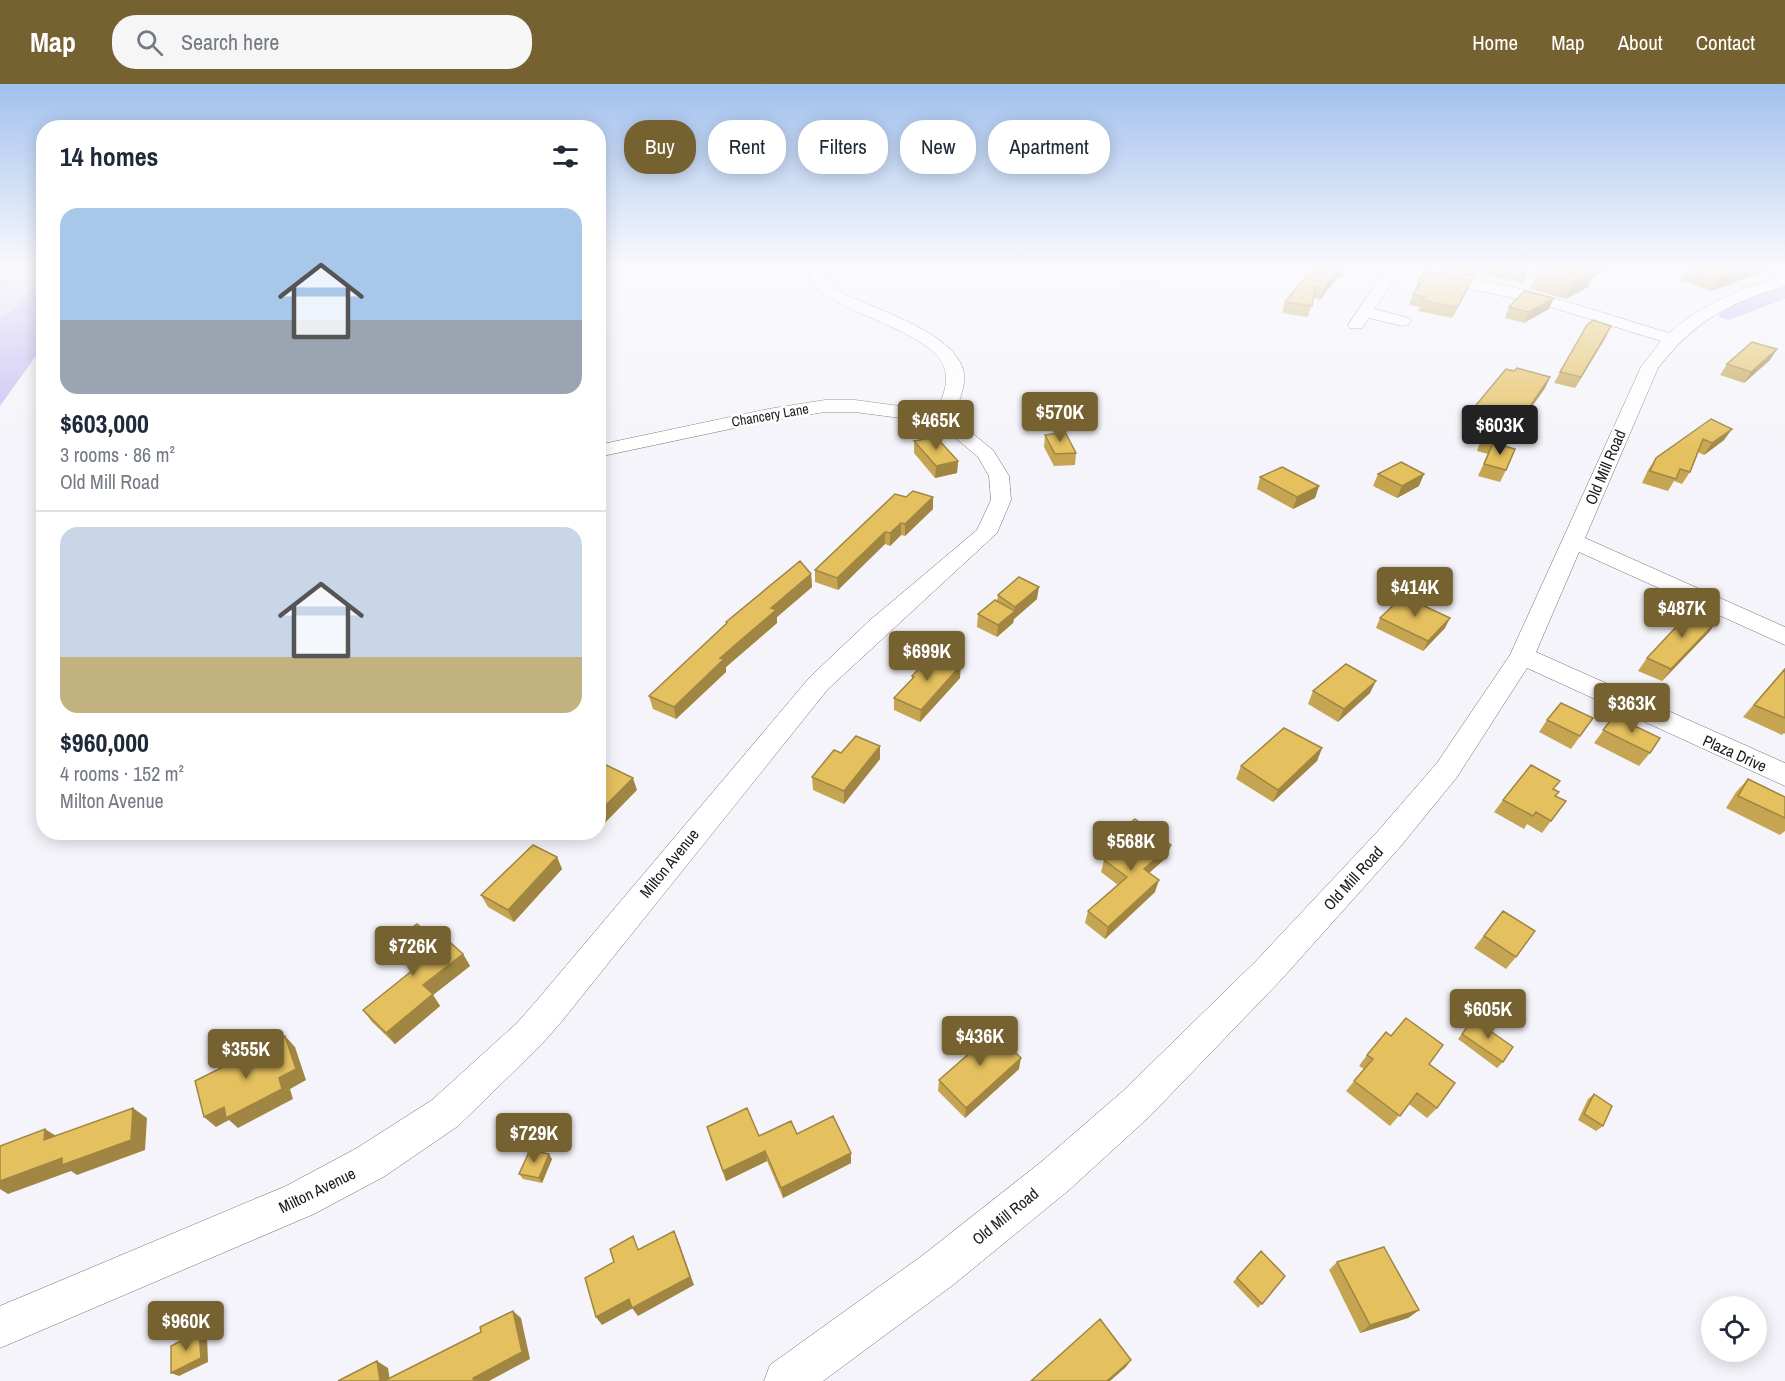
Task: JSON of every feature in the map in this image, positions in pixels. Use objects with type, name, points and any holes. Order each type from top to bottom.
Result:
[{"type":"street","points":[[905,330],[927,339],[953,364],[954,385],[944,418]]},
{"type":"street","points":[[1641,330],[1672,339]]},
{"type":"street","name":"Old Mill Road","points":[[786,1381],[938,1270],[1055,1176],[1136,1104],[1268,971],[1369,863],[1447,770],[1522,656],[1650,367],[1672,339],[1685,330]]},
{"type":"street","name":"Chancery Lane","points":[[606,449],[768,415],[825,406],[855,406],[944,418]]},
{"type":"street","name":"Milton Avenue","points":[[0,1327],[335,1183],[411,1137],[445,1113],[498,1064],[550,1010],[819,683],[878,627],[986,533],[1001,500],[999,476],[986,454],[948,424],[944,418]]},
{"type":"street","points":[[1574,541],[1785,637]]},
{"type":"street","name":"Plaza Drive","points":[[1522,656],[1785,776]]},
{"type":"shaded area","points":[[0,330],[36,330],[36,356],[0,406]]},
{"type":"building","points":[[1584,330],[1609,330],[1581,377],[1560,372]]},
{"type":"building","points":[[1752,342],[1777,349],[1751,372],[1727,364]]},
{"type":"building","points":[[1517,368],[1550,377],[1526,412],[1518,409],[1510,423],[1504,446],[1482,440],[1492,410],[1476,405],[1506,369],[1514,371]]},
{"type":"building","points":[[1711,419],[1732,429],[1712,443],[1703,439],[1690,472],[1680,469],[1676,479],[1650,471],[1656,458]]},
{"type":"building","points":[[1065,432],[1076,453],[1055,454],[1045,435]]},
{"type":"building","points":[[936,437],[958,461],[936,466],[914,441]]},
{"type":"building","points":[[1493,443],[1515,449],[1506,470],[1484,464]]},
{"type":"building","points":[[1401,462],[1424,474],[1402,486],[1378,474]]},
{"type":"building","points":[[1282,467],[1319,486],[1297,497],[1260,477]]},
{"type":"building","points":[[913,491],[933,497],[905,524],[901,523],[890,533],[885,532],[837,578],[815,570],[895,494],[906,497]]},
{"type":"building","points":[[800,561],[811,574],[771,608],[776,610],[720,658],[724,659],[674,707],[649,696],[726,622]]},
{"type":"building","points":[[1019,577],[1039,587],[1015,607],[998,595]]},
{"type":"building","points":[[1403,596],[1450,618],[1428,641],[1380,618]]},
{"type":"building","points":[[995,600],[1015,611],[998,625],[978,614]]},
{"type":"building","points":[[1693,609],[1718,620],[1671,669],[1647,658]]},
{"type":"building","points":[[933,654],[961,665],[921,710],[894,698],[914,677],[912,676]]},
{"type":"building","points":[[1346,664],[1376,681],[1344,709],[1313,691]]},
{"type":"building","points":[[1785,669],[1785,718],[1754,705]]},
{"type":"building","points":[[1561,703],[1593,718],[1580,736],[1547,720]]},
{"type":"building","points":[[1614,716],[1660,738],[1650,753],[1603,730]]},
{"type":"building","points":[[1284,728],[1322,748],[1278,790],[1241,766]]},
{"type":"building","points":[[856,736],[880,746],[844,791],[812,777],[834,750],[841,753]]},
{"type":"building","points":[[606,765],[633,778],[606,805]]},
{"type":"building","points":[[1531,765],[1560,781],[1553,789],[1559,792],[1555,796],[1566,801],[1551,821],[1536,812],[1533,816],[1503,800]]},
{"type":"building","points":[[1748,779],[1785,797],[1785,818],[1738,796]]},
{"type":"building","points":[[1135,819],[1171,845],[1144,869],[1159,880],[1108,927],[1088,911],[1127,877],[1104,860],[1130,838],[1120,832]]},
{"type":"building","points":[[533,845],[557,857],[508,910],[481,895]]},
{"type":"building","points":[[1503,911],[1535,931],[1516,957],[1484,936]]},
{"type":"building","points":[[417,924],[439,942],[445,938],[463,954],[423,985],[433,994],[386,1033],[363,1010],[418,966],[393,942]]},
{"type":"building","points":[[1406,1018],[1443,1045],[1429,1064],[1455,1083],[1437,1108],[1417,1093],[1400,1116],[1354,1081],[1373,1059],[1367,1055],[1386,1032],[1391,1036]]},
{"type":"building","points":[[1473,1019],[1513,1047],[1503,1062],[1462,1034]]},
{"type":"building","points":[[986,1023],[1021,1058],[966,1108],[939,1080],[980,1044],[971,1036]]},
{"type":"building","points":[[285,1036],[296,1069],[279,1078],[282,1089],[226,1118],[224,1107],[204,1117],[195,1081]]},
{"type":"building","points":[[1594,1094],[1612,1106],[1603,1126],[1584,1114]]},
{"type":"building","points":[[133,1108],[131,1140],[62,1165],[62,1158],[0,1181],[0,1146],[45,1129],[44,1140]]},
{"type":"building","points":[[747,1108],[759,1136],[791,1121],[797,1134],[833,1116],[851,1153],[781,1188],[765,1151],[723,1171],[707,1127]]},
{"type":"building","points":[[530,1150],[549,1154],[539,1178],[519,1174]]},
{"type":"building","points":[[674,1231],[690,1277],[632,1308],[629,1299],[596,1317],[585,1278],[614,1262],[610,1249],[633,1236],[638,1250]]},
{"type":"building","points":[[1384,1247],[1419,1310],[1370,1325],[1337,1262]]},
{"type":"building","points":[[1261,1251],[1285,1276],[1262,1304],[1237,1278]]},
{"type":"building","points":[[513,1311],[522,1352],[473,1378],[474,1381],[384,1381],[481,1332],[480,1327]]},
{"type":"building","points":[[1100,1319],[1131,1360],[1107,1381],[1031,1381]]},
{"type":"building","points":[[199,1332],[201,1358],[171,1373],[171,1346]]},
{"type":"building","points":[[377,1361],[380,1381],[338,1381]]}]
